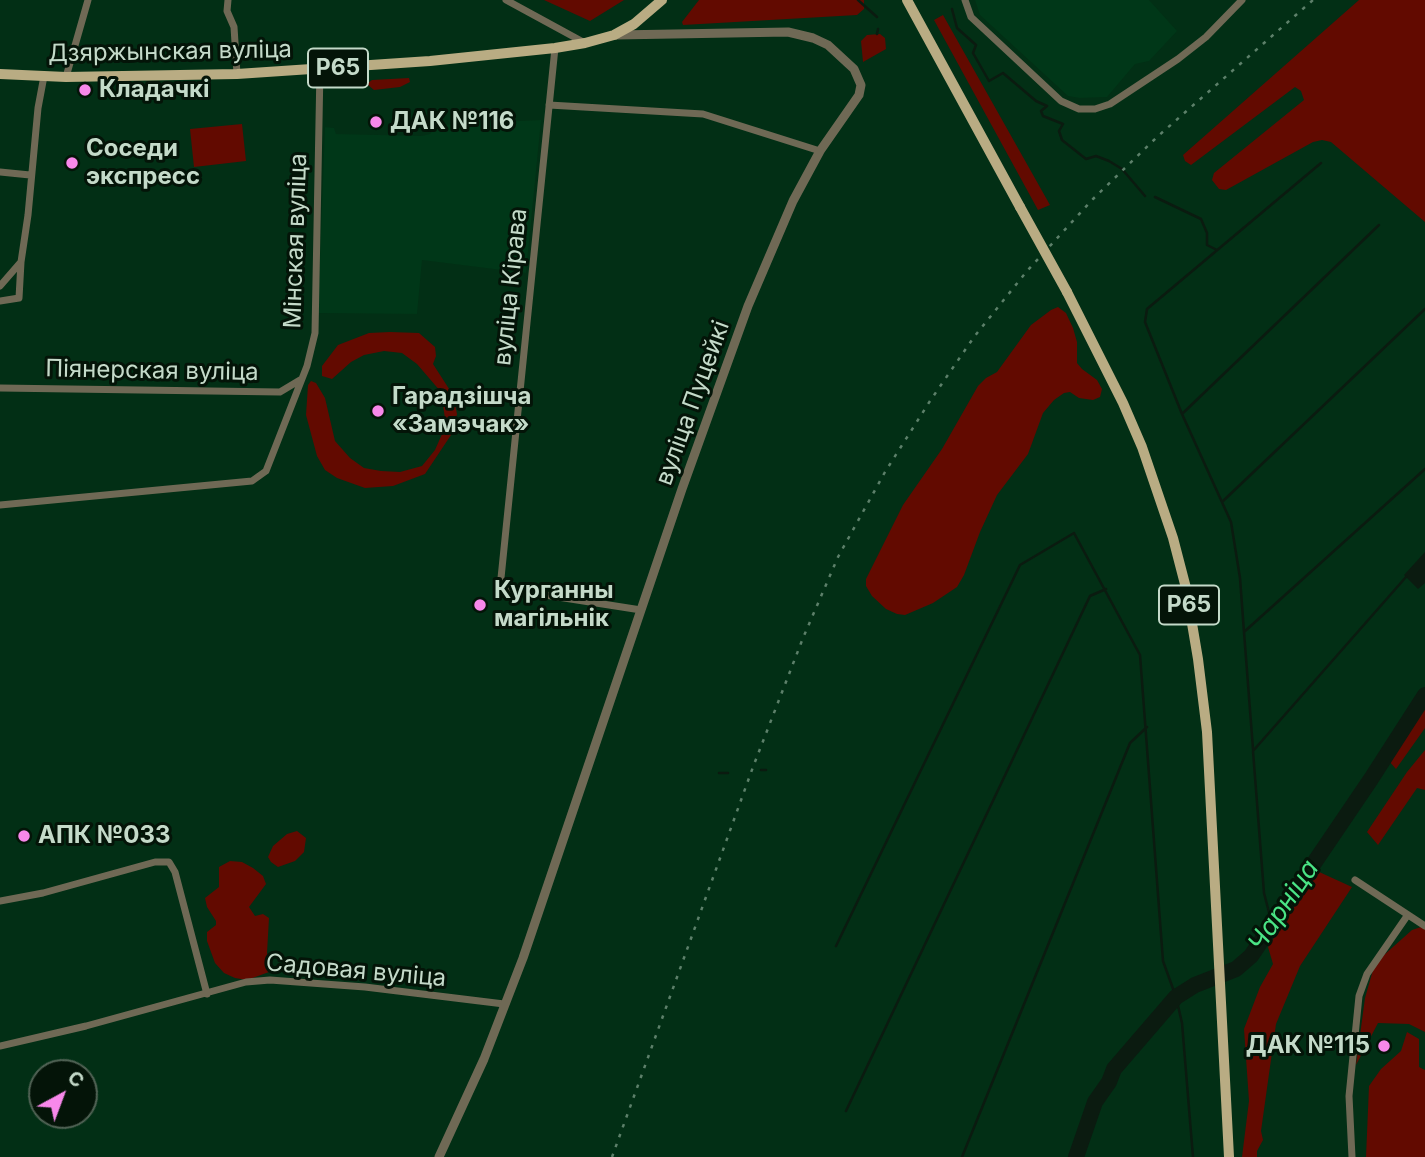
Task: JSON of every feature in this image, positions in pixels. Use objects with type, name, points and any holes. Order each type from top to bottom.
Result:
[{"type":"main road","name":"Дзяржынская вуліца","points":[[0,74],[66,77],[237,74],[555,48],[614,35],[634,24],[662,0]]},
{"type":"main road","name":"Р65","points":[[907,0],[1067,292],[1123,403],[1142,447],[1174,538],[1198,659],[1207,732],[1229,1157]]},
{"type":"street","points":[[66,77],[88,0]]},
{"type":"street","points":[[228,0],[227,11],[234,27],[237,74]]},
{"type":"street","points":[[506,0],[585,43]]},
{"type":"street","points":[[965,0],[971,17],[1061,101],[1079,109],[1095,109],[1122,97],[1206,37],[1242,0]]},
{"type":"street","name":"вуліца Пуцейкі","points":[[439,1157],[484,1059],[523,958],[682,489],[748,306],[790,208],[820,150],[859,95],[861,85],[854,69],[828,45],[788,32],[614,35]]},
{"type":"street","name":"вуліца Кірава","points":[[555,48],[501,578],[506,586],[513,590],[641,610]]},
{"type":"street","name":"Мінская вуліца","points":[[0,505],[252,481],[267,471],[307,366],[315,333],[320,69]]},
{"type":"street","points":[[0,301],[19,298],[30,175],[44,76]]},
{"type":"street","points":[[549,105],[703,114],[820,150]]},
{"type":"street","points":[[0,172],[30,175]]},
{"type":"street","points":[[0,286],[21,262]]},
{"type":"street","name":"Піянерская вуліца","points":[[0,388],[280,392],[300,380]]},
{"type":"street","points":[[0,901],[43,893],[155,862],[169,862],[175,872],[207,994]]},
{"type":"street","points":[[1355,880],[1425,926]]},
{"type":"street","points":[[1352,1157],[1349,1096],[1359,996],[1367,974],[1407,916]]},
{"type":"street","name":"Садовая вуліца","points":[[0,1046],[246,982],[365,987],[504,1004]]},
{"type":"shaded area","points":[[544,0],[624,0],[590,21]]},
{"type":"shaded area","points":[[699,0],[864,0],[864,9],[857,15],[683,25],[682,22]]},
{"type":"shaded area","points":[[975,0],[1149,0],[1177,31],[1149,61],[1135,64],[1107,97],[1080,98],[1068,96],[980,15]]},
{"type":"shaded area","points":[[1359,0],[1425,0],[1425,222],[1331,142],[1322,140],[1313,142],[1226,190],[1219,189],[1212,180],[1214,173],[1304,100],[1301,91],[1295,87],[1191,165],[1185,161],[1183,155]]},
{"type":"shaded area","points":[[943,15],[1050,205],[1038,210],[934,20]]},
{"type":"shaded area","points":[[880,34],[885,38],[886,49],[863,62],[861,41],[867,35]]},
{"type":"shaded area","points":[[409,78],[410,82],[400,87],[374,90],[368,85],[372,80]]},
{"type":"shaded area","points":[[541,120],[526,273],[422,260],[417,314],[318,313],[325,127],[334,128],[336,134],[422,136],[430,134],[438,125]]},
{"type":"shaded area","points":[[242,124],[246,161],[194,167],[190,129]]},
{"type":"shaded area","points":[[1058,307],[1066,313],[1073,328],[1077,342],[1077,363],[1097,380],[1102,389],[1100,397],[1093,400],[1079,398],[1070,392],[1064,393],[1043,413],[1028,454],[997,495],[957,587],[933,603],[905,615],[886,609],[872,596],[866,586],[866,579],[903,505],[942,449],[978,386],[997,372],[1031,325]]},
{"type":"shaded area","points":[[369,333],[419,333],[435,347],[433,364],[453,395],[457,414],[453,432],[425,474],[393,486],[365,488],[337,478],[325,470],[317,456],[306,415],[308,385],[311,381],[316,383],[325,398],[335,441],[350,458],[364,468],[400,472],[422,466],[435,450],[446,425],[441,392],[417,364],[402,353],[384,351],[364,355],[351,362],[332,379],[322,376],[322,366],[338,345]]},
{"type":"shaded area","points":[[1425,552],[1425,583],[1418,589],[1404,575]]},
{"type":"shaded area","points":[[1425,704],[1425,728],[1396,769],[1388,760]]},
{"type":"shaded area","points":[[1425,750],[1425,790],[1417,788],[1378,845],[1367,832]]},
{"type":"shaded area","points":[[297,831],[306,838],[304,852],[295,861],[278,867],[268,857],[273,846],[287,834]]},
{"type":"shaded area","points":[[230,861],[242,862],[253,868],[263,876],[266,884],[249,907],[255,916],[263,914],[269,918],[267,953],[272,963],[269,972],[247,980],[224,973],[215,963],[207,941],[207,932],[216,925],[216,921],[205,898],[219,887],[219,867]]},
{"type":"shaded area","points":[[1317,871],[1352,887],[1300,966],[1276,1024],[1261,1131],[1263,1140],[1257,1157],[1242,1157],[1249,1101],[1244,1029],[1260,987],[1273,964],[1268,947]]},
{"type":"shaded area","points":[[1425,928],[1425,1032],[1409,1024],[1378,1023],[1356,1065],[1365,998],[1375,963],[1412,930]]},
{"type":"shaded area","points":[[1407,1032],[1419,1039],[1419,1067],[1425,1070],[1425,1157],[1366,1157],[1369,1086],[1381,1069],[1401,1051]]},
{"type":"waterway","points":[[858,0],[877,17]]},
{"type":"waterway","points":[[952,9],[957,28],[976,45],[973,53],[989,81],[1003,73],[1036,101],[1047,106],[1041,111],[1043,116],[1063,124],[1059,131],[1062,140],[1086,159],[1096,156],[1122,169],[1145,196]]},
{"type":"waterway","points":[[877,34],[878,29]]},
{"type":"waterway","points":[[1244,632],[1240,578],[1231,522],[1182,414],[1145,322],[1147,309],[1321,163]]},
{"type":"waterway","points":[[1155,197],[1201,219],[1207,233],[1207,245],[1217,250]]},
{"type":"waterway","points":[[1182,414],[1379,225]]},
{"type":"waterway","points":[[1222,502],[1425,309]]},
{"type":"waterway","points":[[1253,749],[1244,632],[1425,469]]},
{"type":"waterway","points":[[836,946],[1020,565],[1074,533],[1140,655],[1163,961],[1182,1023],[1193,1157]]},
{"type":"waterway","points":[[1272,924],[1264,893],[1253,751],[1406,577]]},
{"type":"waterway","points":[[846,1111],[1090,596],[1106,589]]},
{"type":"waterway","name":"Чарніца","points":[[1076,1157],[1095,1102],[1109,1082],[1114,1069],[1176,997],[1195,985],[1236,969],[1251,956],[1425,695]]},
{"type":"waterway","points":[[962,1157],[1130,743],[1147,727]]},
{"type":"waterway","points":[[761,770],[766,770]]},
{"type":"waterway","points":[[719,773],[728,773]]},
{"type":"railway","points":[[612,1157],[753,767],[803,638],[838,557],[885,472],[974,337],[1027,271],[1093,199],[1157,137],[1313,0]]},
{"type":"place","name":"Кладачкі","points":[[85,90]]},
{"type":"place","name":"ДАК №116","points":[[376,122]]},
{"type":"place","name":"Соседи экспресс","points":[[72,163]]},
{"type":"place","name":"Гарадзішча «Замэчак»","points":[[378,411]]},
{"type":"place","name":"Курганны магільнік","points":[[480,605]]},
{"type":"place","name":"АПК №033","points":[[24,836]]},
{"type":"place","name":"ДАК №115","points":[[1384,1046]]}]
